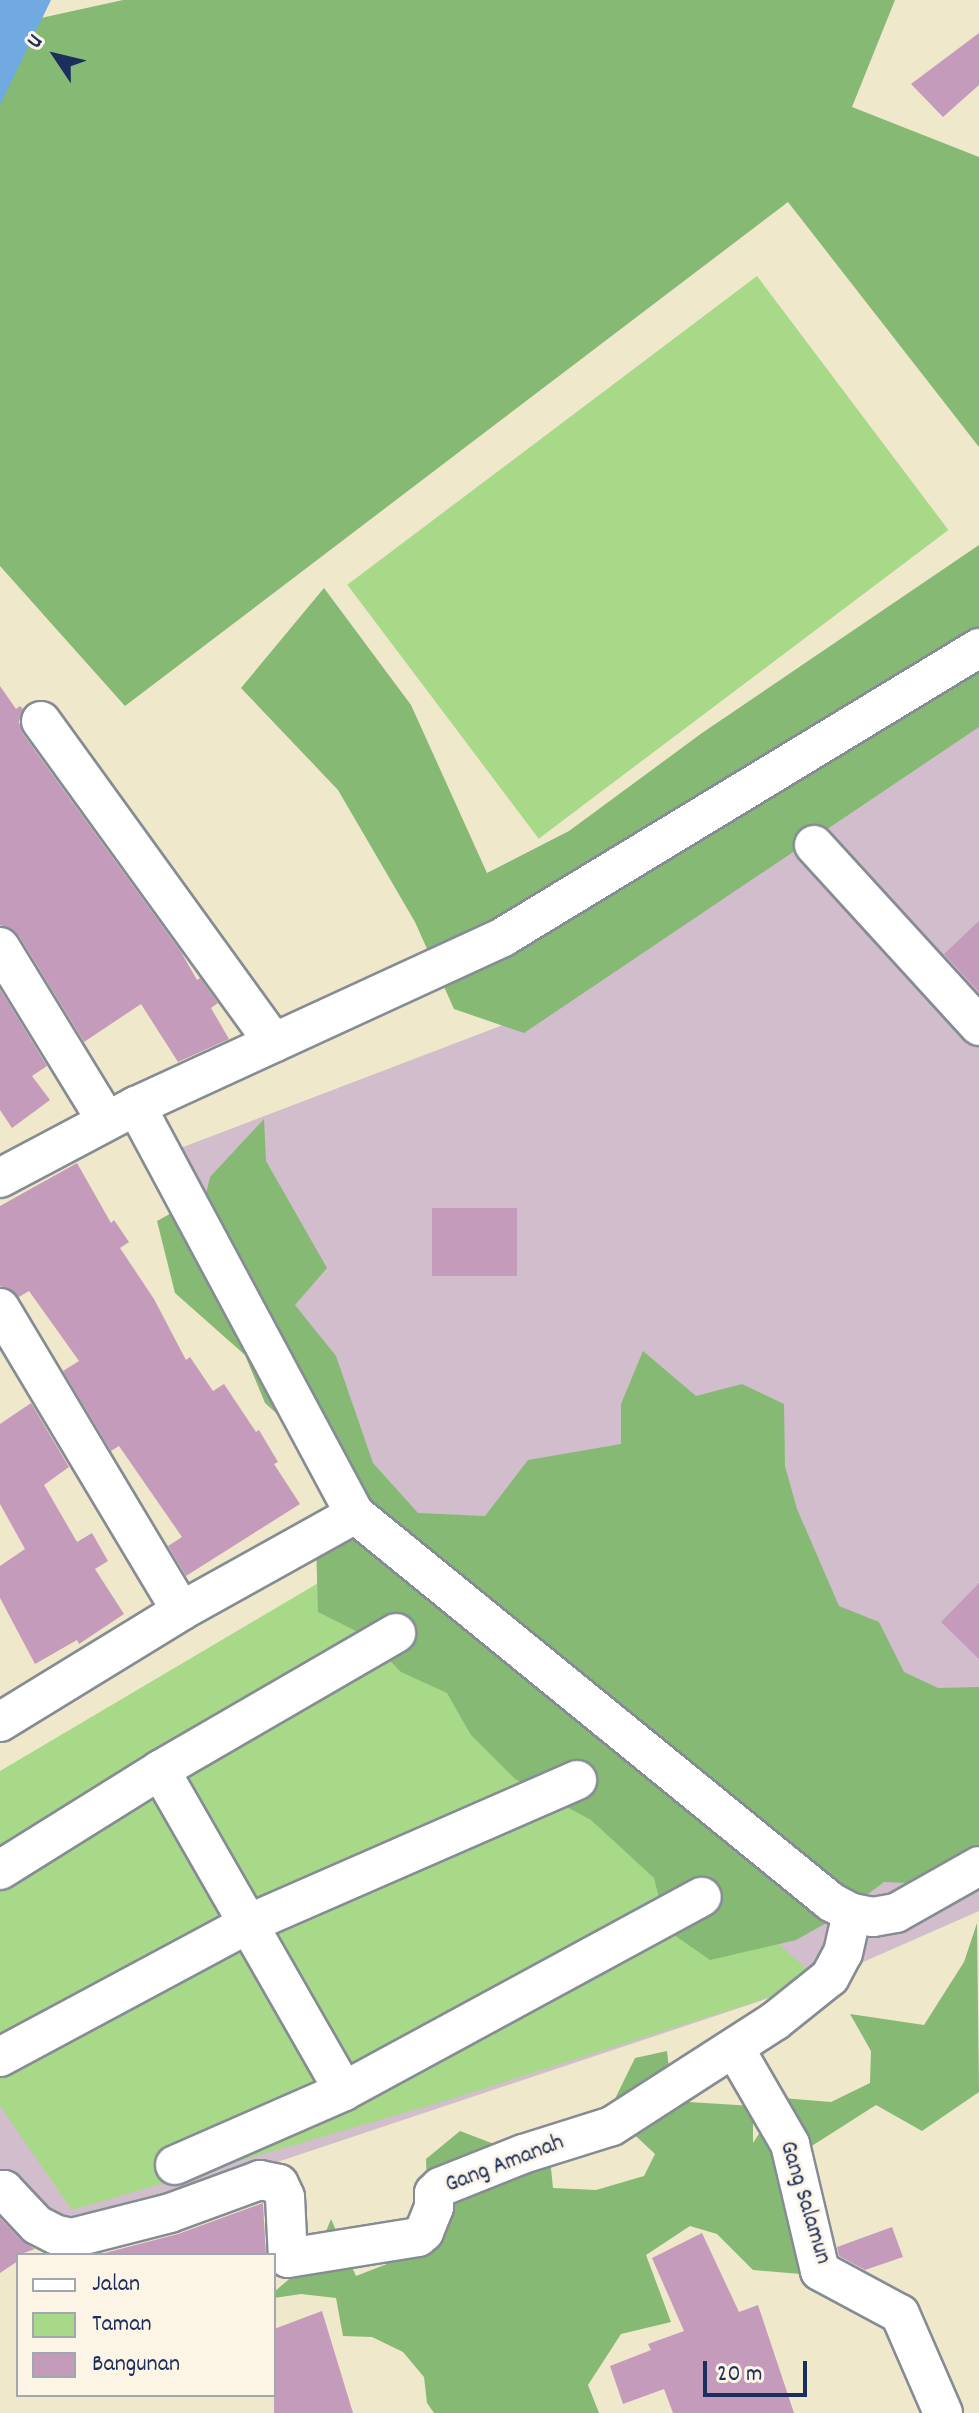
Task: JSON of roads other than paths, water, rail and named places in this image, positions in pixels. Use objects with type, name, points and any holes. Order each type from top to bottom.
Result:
[{"type":"street","points":[[0,1178],[121,1113],[503,937],[979,648]]},
{"type":"street","points":[[41,721],[274,1043]]},
{"type":"street","points":[[814,845],[979,1026]]},
{"type":"street","points":[[0,947],[121,1113],[355,1514],[819,1893],[852,1913],[873,1917],[896,1913],[979,1866]]},
{"type":"street","points":[[0,1308],[181,1611]]},
{"type":"street","points":[[3,1712],[355,1514]]},
{"type":"street","points":[[0,1870],[160,1770],[396,1633]]},
{"type":"street","points":[[160,1770],[344,2091]]},
{"type":"street","points":[[0,2057],[250,1923],[577,1780]]},
{"type":"street","points":[[175,2165],[344,2091],[702,1897]]},
{"type":"street","name":"Gang Amanah","points":[[0,2190],[37,2225],[57,2235],[72,2238],[170,2213],[260,2180],[279,2184],[285,2197],[288,2258],[418,2237],[424,2232],[434,2207],[434,2193],[440,2187],[523,2154],[612,2126],[735,2049],[830,1977],[843,1953],[852,1913]]},
{"type":"street","name":"Gang Salamun","points":[[735,2049],[790,2144],[820,2271],[900,2314],[943,2413]]},
{"type":"water","points":[[0,0],[51,0],[0,105]]}]
